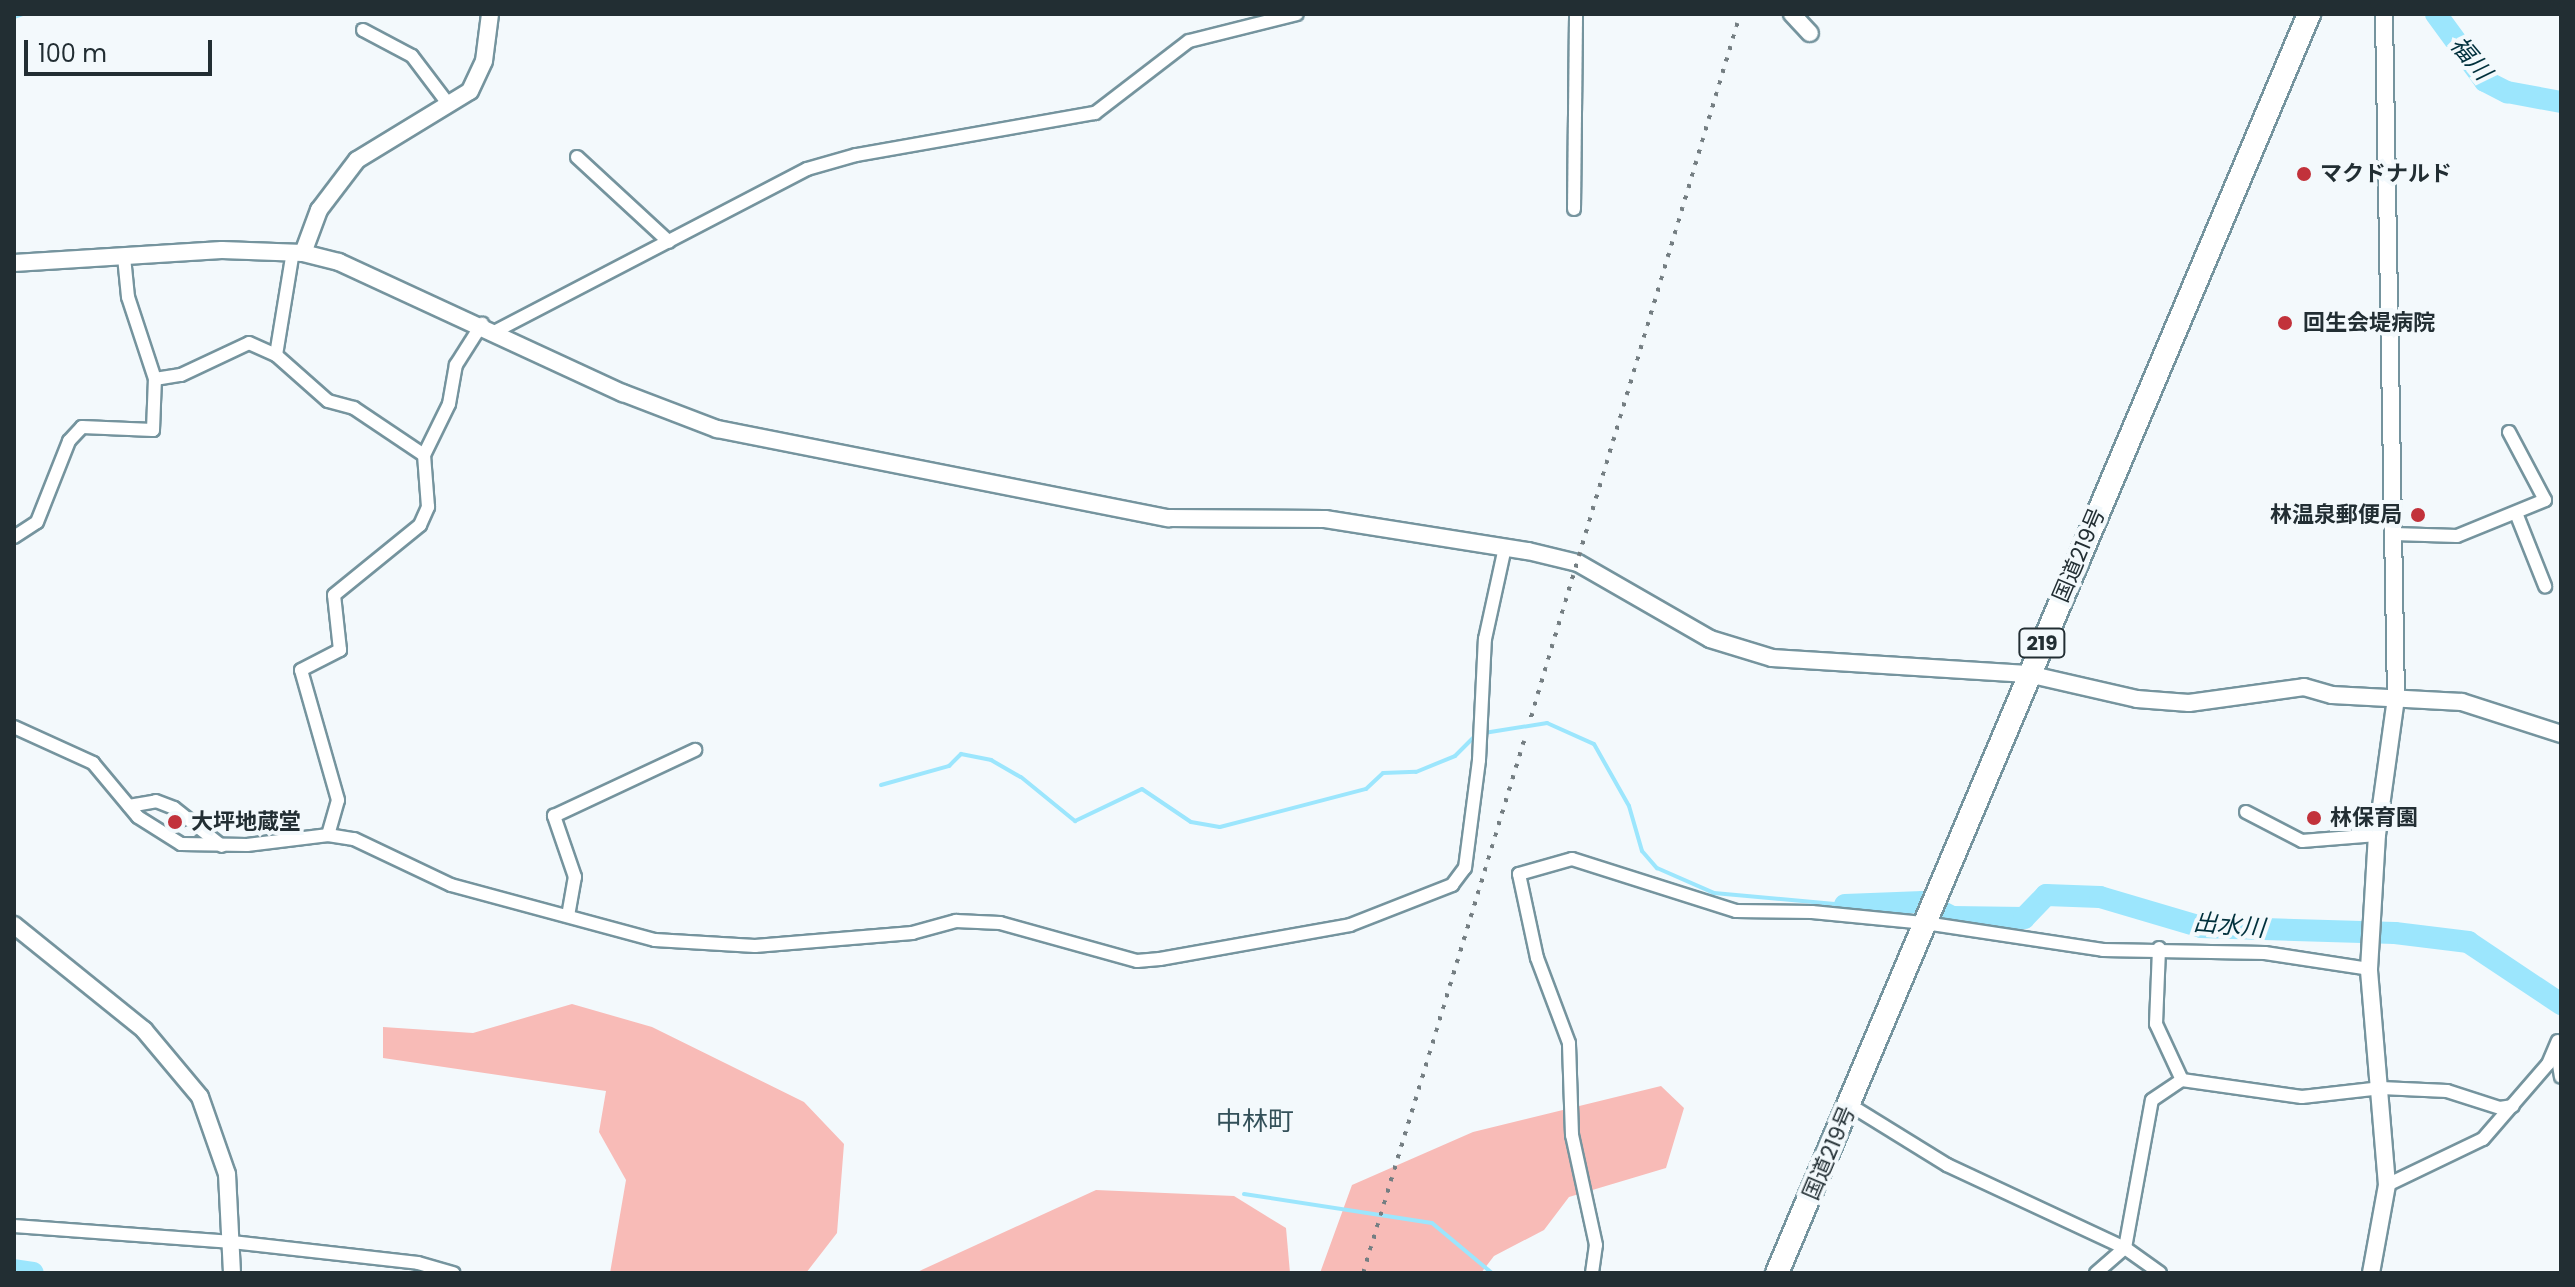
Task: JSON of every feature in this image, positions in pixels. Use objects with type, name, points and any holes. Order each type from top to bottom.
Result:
[{"type":"highway","name":"国道219号","points":[[1777,1273],[2309,14]]},
{"type":"street","points":[[276,355],[298,252],[319,210],[344,173],[374,148],[449,105],[479,79],[490,14]]},
{"type":"street","points":[[328,835],[338,800],[301,670],[340,650],[334,595],[420,525],[428,507],[424,455],[449,404],[456,365],[489,328],[669,242],[807,169],[856,155],[1095,113],[1189,41],[1297,14]]},
{"type":"street","points":[[1574,209],[1576,14]]},
{"type":"street","points":[[1792,14],[1810,33]]},
{"type":"street","points":[[2371,1273],[2387,1185],[2369,969],[2377,835],[2396,698],[2384,14]]},
{"type":"street","points":[[363,30],[412,56],[449,105]]},
{"type":"street","points":[[577,157],[669,242]]},
{"type":"street","points":[[14,263],[298,252],[339,262],[489,328],[623,393],[717,429],[1168,518],[1325,519],[1505,547],[1578,563],[1710,639],[1753,655],[2028,674],[2137,699],[2189,703],[2304,687],[2332,695],[2462,702],[2561,734]]},
{"type":"street","points":[[14,537],[37,522],[69,441],[82,427],[153,430],[155,379],[128,297],[124,257]]},
{"type":"street","points":[[155,379],[181,375],[249,343],[276,355],[303,376],[313,392],[354,408],[424,455]]},
{"type":"street","points":[[2394,534],[2457,536],[2545,500],[2509,432]]},
{"type":"street","points":[[2516,513],[2545,586]]},
{"type":"street","points":[[14,727],[93,763],[129,806],[181,844],[222,846],[328,835],[371,846],[451,885],[655,940],[718,947],[912,933],[956,921],[1000,923],[1137,961],[1350,925],[1452,885],[1465,868],[1479,760],[1485,639],[1505,547]]},
{"type":"street","points":[[568,916],[575,877],[554,816],[695,750]]},
{"type":"street","points":[[129,806],[156,801],[174,808],[222,846]]},
{"type":"street","points":[[2246,812],[2302,841],[2377,835]]},
{"type":"street","points":[[1592,1273],[1596,1245],[1572,1135],[1569,1043],[1537,958],[1519,874],[1572,859],[1736,911],[1812,912],[1925,923],[2103,950],[2159,948],[2265,953],[2369,969]]},
{"type":"street","points":[[14,925],[144,1030],[200,1097],[227,1174],[232,1273]]},
{"type":"street","points":[[2159,948],[2156,1024],[2182,1080]]},
{"type":"street","points":[[2387,1185],[2483,1139],[2548,1064],[2560,1040]]},
{"type":"street","points":[[2560,1040],[2561,1077]]},
{"type":"street","points":[[2096,1273],[2125,1248],[2152,1100],[2182,1080],[2302,1097],[2381,1088],[2447,1091],[2500,1108],[2513,1106]]},
{"type":"street","points":[[1850,1105],[1947,1165],[2125,1248],[2160,1273]]},
{"type":"street","points":[[14,1226],[418,1263],[454,1273]]},
{"type":"shaded area","points":[[572,1004],[652,1027],[804,1102],[844,1144],[837,1233],[806,1273],[610,1273],[626,1180],[599,1132],[606,1091],[383,1058],[383,1027],[473,1033]]},
{"type":"shaded area","points":[[1661,1086],[1684,1108],[1666,1168],[1569,1197],[1544,1230],[1494,1256],[1481,1273],[1320,1273],[1352,1185],[1473,1132]]},
{"type":"shaded area","points":[[1096,1190],[1234,1196],[1286,1228],[1290,1273],[915,1273]]},
{"type":"waterway","points":[[14,17],[23,14]]},
{"type":"waterway","name":"福川","points":[[2436,14],[2485,81],[2507,92],[2561,102]]},
{"type":"waterway","points":[[1484,733],[1547,723],[1594,744],[1629,806],[1642,851],[1657,868],[1714,893],[1845,905]]},
{"type":"waterway","points":[[881,785],[949,766],[961,754],[991,760],[1021,777],[1075,821],[1142,789],[1191,822],[1220,827],[1366,789],[1383,773],[1416,772],[1455,756],[1476,735]]},
{"type":"waterway","name":"出水川","points":[[1845,905],[1923,902],[1953,917],[2024,918],[2046,895],[2100,897],[2201,927],[2395,933],[2468,942],[2561,1004]]},
{"type":"waterway","points":[[1244,1194],[1432,1223],[1492,1273]]},
{"type":"waterway","points":[[14,1270],[33,1273]]},
{"type":"railway","points":[[1531,717],[1740,14]]},
{"type":"railway","points":[[1363,1273],[1526,734]]},
{"type":"place","name":"マクドナルド","points":[[2304,174]]},
{"type":"place","name":"回生会堤病院","points":[[2285,323]]},
{"type":"place","name":"林温泉郵便局","points":[[2418,515]]},
{"type":"place","name":"林保育園","points":[[2314,818]]},
{"type":"place","name":"大坪地蔵堂","points":[[175,822]]},
{"type":"district","name":"中林町","points":[[1255,1122]]}]
